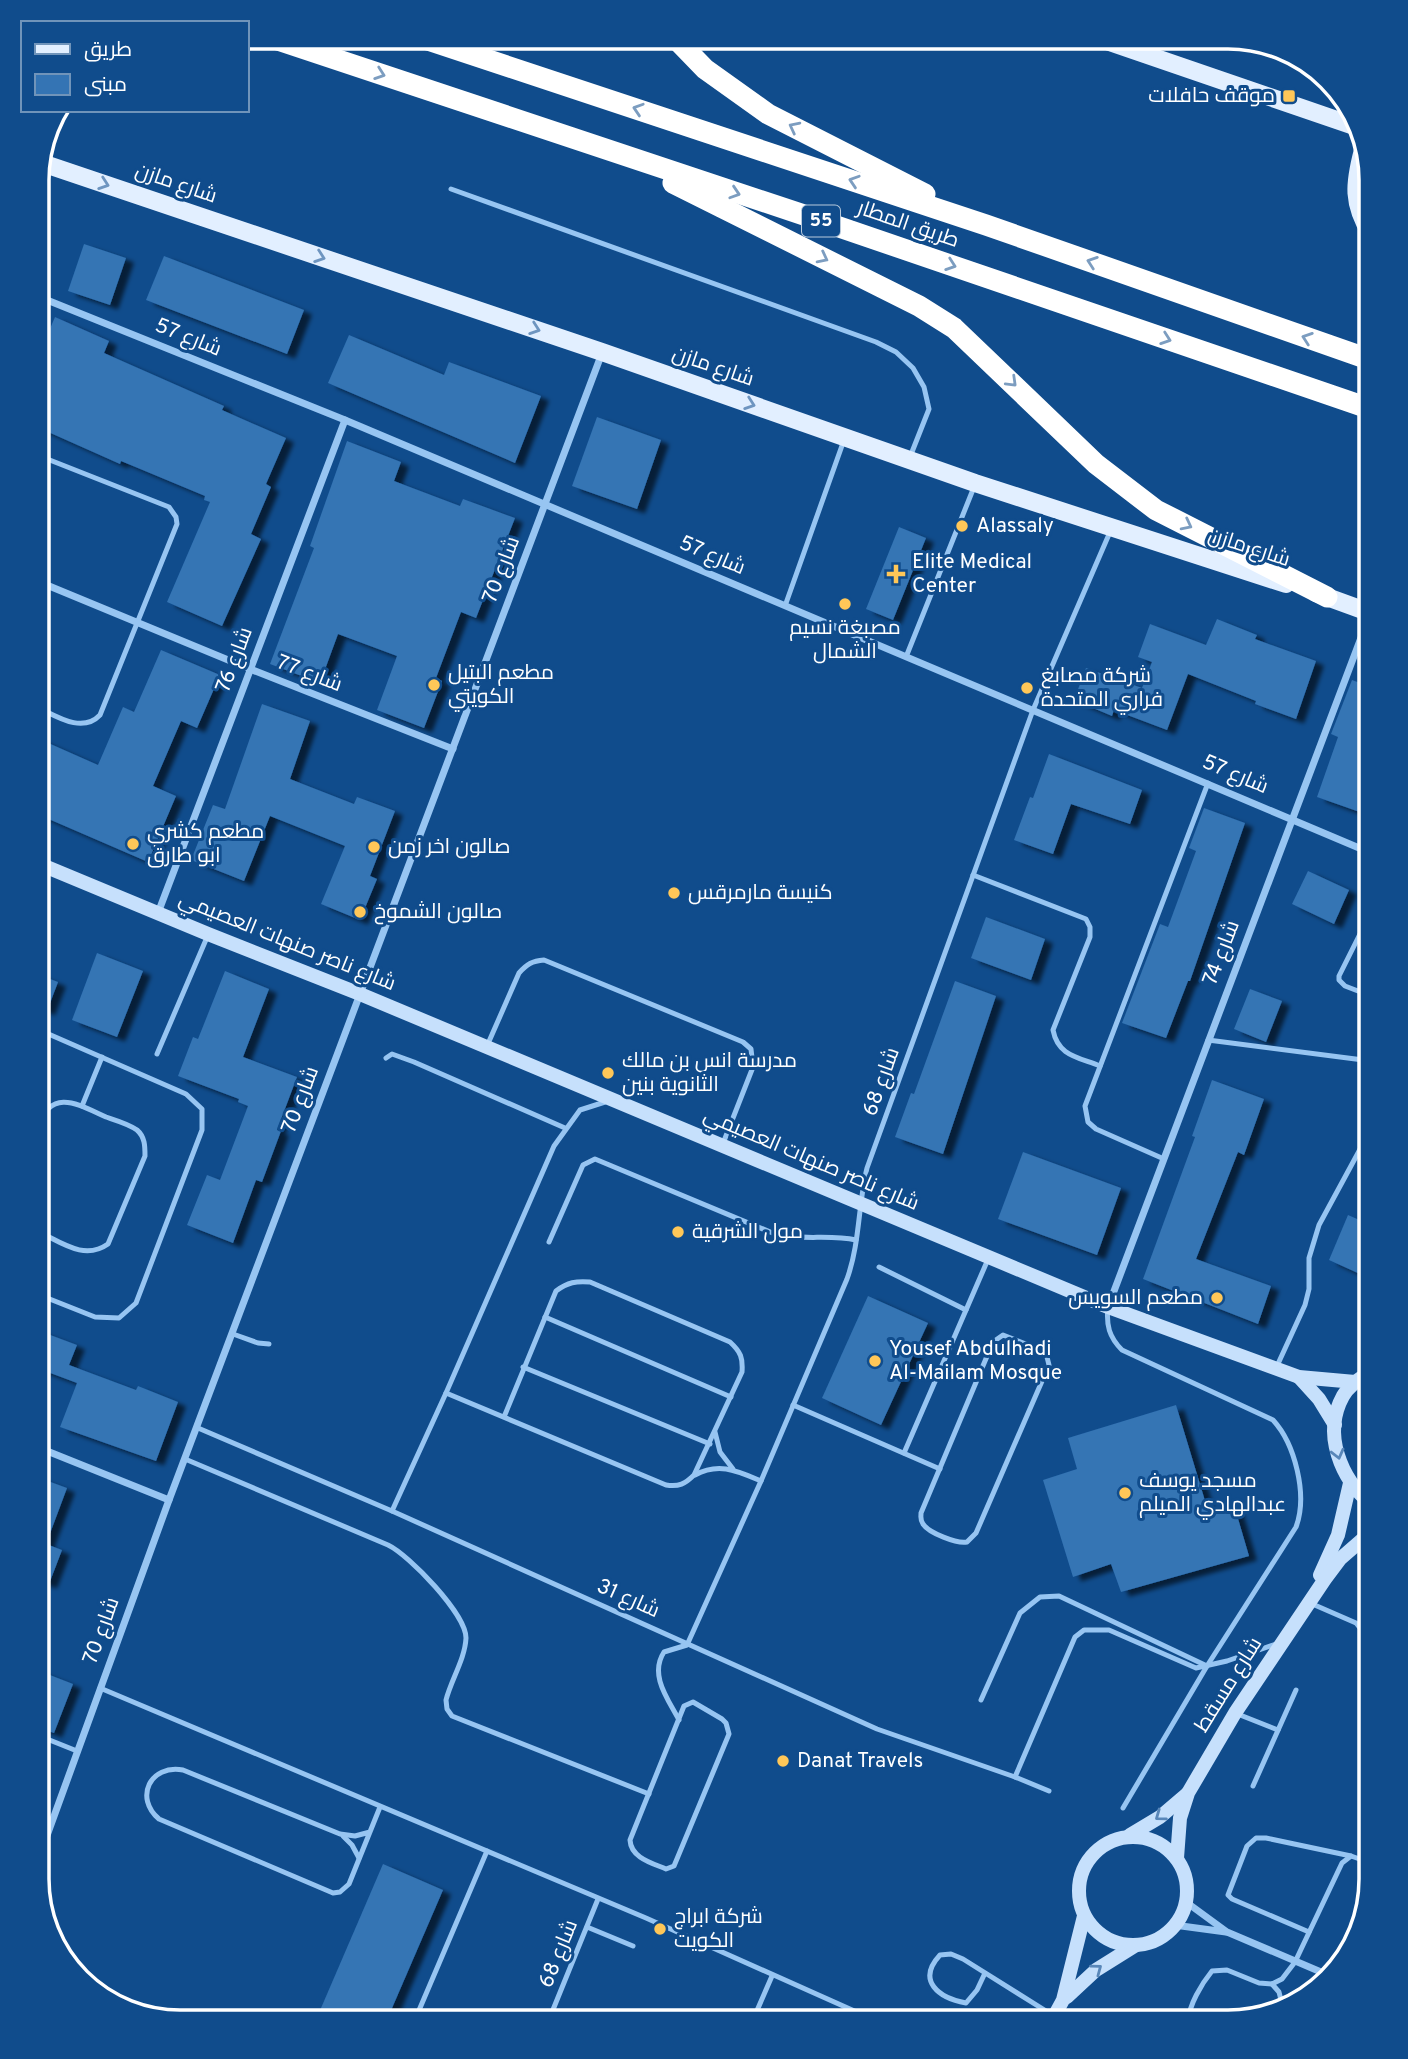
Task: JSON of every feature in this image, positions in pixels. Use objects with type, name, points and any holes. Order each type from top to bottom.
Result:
[{"type":"highway","name":"طريق المطار","points":[[305,49],[810,217],[1359,405]]},
{"type":"highway","name":"طريق المطار","points":[[455,49],[986,225],[1359,356]]},
{"type":"highway","points":[[686,49],[705,69],[768,114],[986,225]]},
{"type":"highway","points":[[608,151],[919,306],[954,328],[1096,464],[1156,510],[1326,597]]},
{"type":"main road","points":[[1130,49],[1345,123]]},
{"type":"main road","name":"شارع مازن","points":[[50,166],[603,352],[975,483],[1359,609]]},
{"type":"main road","points":[[1358,168],[1355,180],[1359,208]]},
{"type":"street","name":"شارع 57","points":[[49,301],[345,420],[1359,848]]},
{"type":"street","name":"شارع 70","points":[[49,1829],[169,1500],[603,352]]},
{"type":"street","name":"شارع 76","points":[[158,913],[345,420]]},
{"type":"street","name":"شارع 77","points":[[49,586],[250,669],[453,748]]},
{"type":"street","name":"شارع 74","points":[[1108,1307],[1359,644]]},
{"type":"street","name":"شارع ناصر صنهات العصيمي","points":[[49,868],[360,994],[1108,1307],[1299,1377],[1355,1382]]},
{"type":"street","points":[[1299,1377],[1319,1399],[1335,1425]]},
{"type":"street","points":[[1359,1379],[1343,1395],[1335,1425],[1337,1455],[1350,1483],[1359,1492]]},
{"type":"street","points":[[49,1452],[169,1500]]},
{"type":"street","name":"شارع مسقط","points":[[1307,1602],[1338,1535],[1350,1483]]},
{"type":"street","name":"شارع مسقط","points":[[1177,1858],[1180,1818],[1188,1793],[1235,1713],[1307,1602],[1340,1559],[1359,1542]]},
{"type":"street","name":"شارع مسقط","points":[[1128,1836],[1160,1817],[1188,1793]]},
{"type":"street","points":[[1128,1836],[1142,1836],[1155,1840],[1177,1858],[1184,1871],[1186,1902],[1181,1916],[1167,1933],[1148,1943],[1127,1945],[1107,1939],[1092,1928],[1084,1916],[1078,1895],[1079,1877],[1087,1861],[1105,1844],[1128,1836]]},
{"type":"street","points":[[1186,1902],[1227,1932],[1321,1972]]},
{"type":"street","points":[[1057,2010],[1063,2000],[1084,1916]]},
{"type":"street","points":[[1174,1925],[1227,1932]]},
{"type":"street","points":[[1063,2000],[1096,1970],[1136,1945]]},
{"type":"lane","points":[[451,189],[876,342],[897,352],[913,368],[924,387],[929,409],[909,460]]},
{"type":"lane","points":[[785,606],[845,437]]},
{"type":"lane","points":[[49,460],[163,505],[176,517],[175,530],[100,715],[90,723],[77,724],[49,712]]},
{"type":"lane","points":[[906,657],[975,483]]},
{"type":"lane","name":"شارع 68","points":[[687,1645],[761,1481],[847,1279],[853,1261],[867,1168],[1033,710],[1111,529]]},
{"type":"lane","points":[[1164,1159],[1096,1129],[1088,1122],[1085,1106],[1208,783]]},
{"type":"lane","points":[[973,875],[1086,919],[1090,927],[1090,937],[1053,1030],[1059,1047],[1066,1053],[1100,1066]]},
{"type":"lane","points":[[157,1054],[208,934]]},
{"type":"lane","points":[[1359,936],[1339,980],[1345,986],[1359,991]]},
{"type":"lane","points":[[487,1047],[519,973],[526,965],[544,960],[743,1042],[751,1049],[753,1067],[722,1146]]},
{"type":"lane","points":[[49,1033],[186,1094],[202,1109],[202,1130],[136,1303],[119,1318],[95,1317],[49,1299]]},
{"type":"lane","points":[[1208,1040],[1359,1059]]},
{"type":"lane","points":[[386,1058],[392,1054],[404,1058],[565,1128]]},
{"type":"lane","points":[[82,1106],[102,1057]]},
{"type":"lane","points":[[49,1108],[54,1103],[70,1101],[137,1130],[145,1142],[145,1156],[108,1244],[97,1252],[79,1251],[49,1237]]},
{"type":"lane","points":[[392,1511],[554,1146],[580,1110],[601,1102],[619,1102]]},
{"type":"lane","points":[[1276,1369],[1305,1305],[1309,1258],[1319,1225],[1359,1151]]},
{"type":"lane","points":[[549,1242],[583,1165],[595,1159],[775,1234],[789,1238],[834,1237],[856,1240]]},
{"type":"lane","points":[[904,1453],[989,1257]]},
{"type":"lane","points":[[879,1267],[966,1310]]},
{"type":"lane","points":[[504,1417],[556,1291],[577,1281],[590,1282],[730,1342],[738,1349],[743,1360],[742,1372],[694,1475]]},
{"type":"lane","points":[[1108,1307],[1109,1331],[1122,1350],[1266,1416],[1283,1431],[1289,1444],[1300,1490],[1300,1515],[1296,1527],[1207,1666],[1124,1808]]},
{"type":"lane","points":[[545,1317],[731,1397]]},
{"type":"lane","points":[[233,1334],[269,1344]]},
{"type":"lane","points":[[1003,1335],[1009,1336],[1046,1353],[1049,1365],[976,1533],[967,1542],[955,1542],[922,1523],[921,1513],[940,1469],[993,1342],[1003,1335]]},
{"type":"lane","points":[[523,1367],[709,1444]]},
{"type":"lane","points":[[446,1393],[666,1485],[685,1483],[694,1475],[713,1468],[733,1469],[761,1481]]},
{"type":"lane","points":[[793,1405],[940,1469]]},
{"type":"lane","name":"شارع 31","points":[[198,1428],[392,1511],[877,1729],[1049,1791]]},
{"type":"lane","points":[[715,1432],[720,1452],[733,1469]]},
{"type":"lane","points":[[185,1459],[396,1549],[410,1560],[455,1611],[465,1629],[464,1649],[446,1700],[447,1709],[452,1716],[649,1794]]},
{"type":"lane","points":[[981,1700],[1020,1614],[1040,1597],[1059,1596],[1207,1666]]},
{"type":"lane","points":[[1307,1602],[1359,1627]]},
{"type":"lane","points":[[1015,1777],[1075,1637],[1084,1630],[1109,1630],[1196,1668],[1280,1643]]},
{"type":"lane","points":[[679,1720],[660,1685],[658,1661],[664,1652],[687,1645]]},
{"type":"lane","points":[[100,1688],[722,1952],[851,2010]]},
{"type":"lane","points":[[1253,1786],[1296,1690]]},
{"type":"lane","points":[[693,1702],[726,1723],[729,1734],[674,1866],[669,1869],[636,1855],[630,1846],[649,1794],[684,1706],[693,1702]]},
{"type":"lane","points":[[1235,1713],[1278,1730]]},
{"type":"lane","points":[[49,1740],[77,1751]]},
{"type":"lane","points":[[370,1832],[355,1836],[340,1834],[183,1770],[167,1769],[160,1773],[149,1784],[147,1792],[149,1808],[159,1819],[333,1893],[340,1892],[349,1885],[380,1807]]},
{"type":"lane","points":[[340,1834],[352,1844],[359,1858]]},
{"type":"lane","points":[[1309,1932],[1228,1895],[1247,1846],[1256,1838],[1266,1838],[1359,1859]]},
{"type":"lane","points":[[419,2010],[487,1852]]},
{"type":"lane","points":[[1190,2010],[1212,1971],[1227,1970],[1259,1983],[1272,1984],[1282,1979],[1295,1962],[1342,1863],[1351,1856]]},
{"type":"lane","name":"شارع 68","points":[[553,2010],[598,1899]]},
{"type":"lane","points":[[587,1927],[633,1946]]},
{"type":"lane","points":[[985,1973],[978,1990],[966,2003],[935,1989],[929,1977],[931,1965],[940,1955],[951,1954],[985,1973],[1039,2010]]},
{"type":"lane","points":[[757,2010],[772,1976]]},
{"type":"lane","points":[[1272,1984],[1281,1999]]},
{"type":"building","points":[[84,244],[126,258],[110,305],[68,291]]},
{"type":"building","points":[[164,256],[304,310],[287,354],[146,300]]},
{"type":"building","points":[[55,317],[109,341],[104,353],[224,406],[222,410],[286,438],[266,484],[271,487],[251,534],[261,539],[222,626],[167,602],[210,502],[204,500],[205,496],[121,461],[120,464],[49,432],[49,331]]},
{"type":"building","points":[[349,335],[444,375],[449,362],[541,396],[515,463],[328,383]]},
{"type":"building","points":[[597,417],[661,440],[637,509],[572,486]]},
{"type":"building","points":[[347,441],[401,462],[394,481],[460,506],[463,499],[515,518],[476,618],[461,612],[436,678],[442,681],[424,728],[377,710],[397,656],[338,634],[320,683],[270,664],[314,548],[310,546]]},
{"type":"building","name":"Elite Medical Center","points":[[899,527],[926,538],[893,620],[866,609]]},
{"type":"building","points":[[1217,619],[1257,635],[1255,639],[1316,661],[1296,719],[1188,674],[1167,730],[1114,710],[1112,716],[1074,700],[1086,668],[1142,688],[1152,662],[1138,657],[1150,624],[1206,645]]},
{"type":"building","points":[[161,650],[220,675],[197,728],[181,721],[153,786],[176,796],[148,862],[49,819],[49,743],[98,765],[123,707],[134,712]]},
{"type":"building","points":[[1352,680],[1359,683],[1359,812],[1317,797],[1338,737],[1331,734]]},
{"type":"building","points":[[262,704],[310,721],[290,779],[354,804],[357,797],[395,811],[370,876],[377,879],[360,920],[321,904],[345,846],[270,816],[244,881],[191,860],[213,805],[225,809]]},
{"type":"building","points":[[1049,754],[1142,790],[1130,824],[1071,804],[1053,854],[1014,840]]},
{"type":"building","points":[[1204,808],[1245,823],[1190,981],[1166,1038],[1122,1023],[1160,924],[1168,927],[1196,851],[1189,848]]},
{"type":"building","points":[[1308,871],[1349,890],[1334,924],[1292,904]]},
{"type":"building","points":[[986,917],[1045,939],[1031,980],[971,958]]},
{"type":"building","points":[[97,953],[143,971],[117,1037],[72,1020]]},
{"type":"building","points":[[225,971],[269,989],[243,1057],[297,1077],[277,1130],[281,1131],[262,1182],[256,1180],[233,1243],[187,1225],[207,1175],[220,1180],[248,1106],[238,1102],[239,1099],[178,1076],[193,1037],[198,1039]]},
{"type":"building","points":[[49,979],[58,982],[49,1006]]},
{"type":"building","points":[[955,981],[996,996],[943,1154],[895,1137],[911,1093],[914,1094]]},
{"type":"building","points":[[1250,989],[1282,1001],[1266,1042],[1234,1029]]},
{"type":"building","points":[[1212,1080],[1264,1099],[1244,1155],[1238,1152],[1196,1259],[1271,1286],[1258,1324],[1143,1279],[1195,1137],[1192,1136]]},
{"type":"building","points":[[1023,1152],[1121,1188],[1097,1255],[998,1219]]},
{"type":"building","points":[[1348,1215],[1359,1220],[1359,1274],[1329,1260]]},
{"type":"building","name":"Yousef Abdulhadi Al-Mailam Mosque","points":[[868,1296],[928,1323],[881,1425],[822,1398]]},
{"type":"building","points":[[49,1334],[77,1345],[69,1365],[136,1390],[138,1386],[178,1402],[156,1461],[60,1427],[77,1383],[49,1372]]},
{"type":"building","name":"مسجد يوسف عبدالهادي الميلم","points":[[1176,1405],[1209,1514],[1234,1505],[1249,1556],[1121,1592],[1111,1564],[1073,1577],[1043,1480],[1077,1469],[1068,1438]]},
{"type":"building","points":[[49,1481],[67,1488],[49,1536]]},
{"type":"building","points":[[49,1545],[62,1550],[49,1584]]},
{"type":"building","points":[[49,1675],[73,1684],[54,1733],[49,1731]]},
{"type":"building","points":[[383,1864],[443,1890],[391,2010],[320,2010]]},
{"type":"place","name":"موقف حافلات","points":[[1289,96]]},
{"type":"place","name":"Alassaly","points":[[962,526]]},
{"type":"place","name":"Elite Medical Center","points":[[896,574]]},
{"type":"place","name":"مصبغة نسيم الشمال","points":[[845,604]]},
{"type":"place","name":"مطعم البتيل الكويتي","points":[[434,685]]},
{"type":"place","name":"شركة مصابغ فراري المتحدة","points":[[1027,688]]},
{"type":"place","name":"مطعم كشري ابو طارق","points":[[133,844]]},
{"type":"place","name":"صالون اخر زمن","points":[[374,847]]},
{"type":"place","name":"كنيسة مارمرقس","points":[[674,893]]},
{"type":"place","name":"صالون الشموخ","points":[[360,912]]},
{"type":"place","name":"مدرسة انس بن مالك الثانوية بنين","points":[[608,1073]]},
{"type":"place","name":"مول الشرقية","points":[[678,1232]]},
{"type":"place","name":"مطعم السويس","points":[[1217,1298]]},
{"type":"place","name":"Yousef Abdulhadi Al-Mailam Mosque","points":[[875,1361]]},
{"type":"place","name":"مسجد يوسف عبدالهادي الميلم","points":[[1125,1493]]},
{"type":"place","name":"Danat Travels","points":[[783,1761]]},
{"type":"place","name":"شركة ابراج الكويت","points":[[660,1929]]}]
